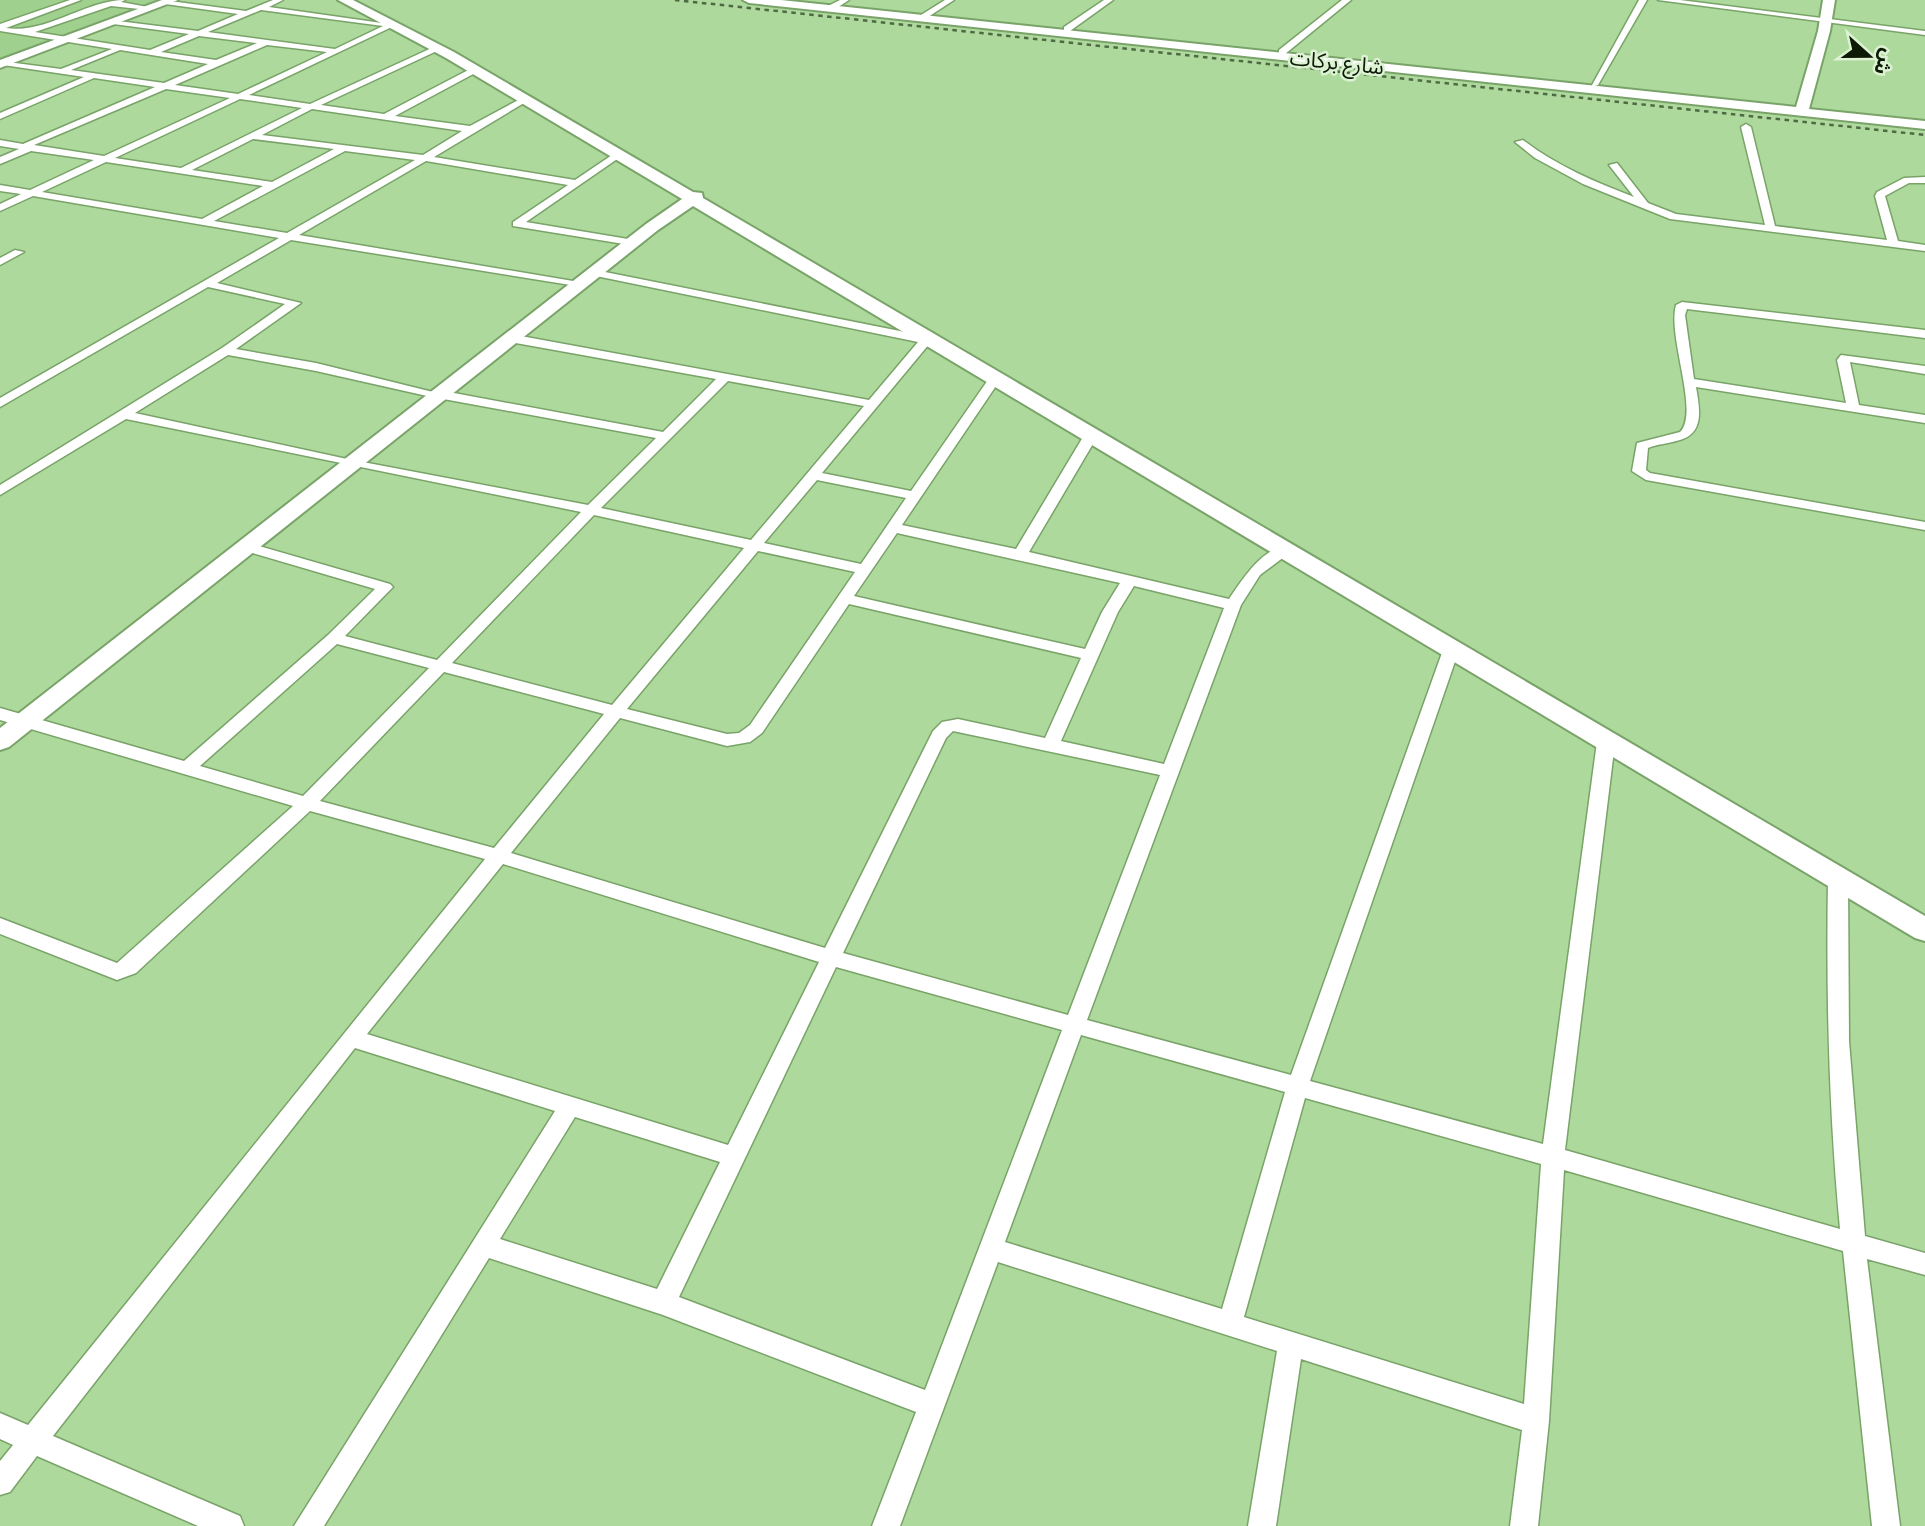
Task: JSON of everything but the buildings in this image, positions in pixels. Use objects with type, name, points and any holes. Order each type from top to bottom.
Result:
[{"type":"street","points":[[1,29],[77,0]]},
{"type":"street","points":[[90,0],[149,8]]},
{"type":"street","points":[[24,33],[121,0]]},
{"type":"street","points":[[150,53],[279,0]]},
{"type":"street","points":[[344,0],[442,46],[1387,607],[1925,919]]},
{"type":"street","points":[[352,0],[690,195],[926,340],[1283,551],[1387,607],[1451,650],[1925,930]]},
{"type":"street","name":"شارع بركات","points":[[749,0],[836,5],[1067,29],[1797,109]]},
{"type":"street","name":"شارع بركات","points":[[786,0],[1925,122]]},
{"type":"street","points":[[925,15],[950,0]]},
{"type":"street","points":[[1067,29],[1109,0]]},
{"type":"street","points":[[1282,52],[1347,0]]},
{"type":"street","points":[[1594,85],[1643,0]]},
{"type":"street","points":[[1662,0],[1925,33]]},
{"type":"street","points":[[1821,0],[1822,20]]},
{"type":"street","points":[[1797,109],[1829,0]]},
{"type":"street","points":[[2,63],[168,1],[248,13]]},
{"type":"street","points":[[260,8],[384,19]]},
{"type":"street","points":[[0,208],[335,51],[384,19]]},
{"type":"street","points":[[113,22],[335,51]]},
{"type":"street","points":[[1,29],[217,62]]},
{"type":"street","points":[[0,161],[163,85],[266,42]]},
{"type":"street","points":[[182,171],[436,48]]},
{"type":"street","points":[[61,71],[119,49]]},
{"type":"street","points":[[2,63],[471,129]]},
{"type":"street","points":[[387,116],[474,70]]},
{"type":"street","points":[[0,116],[93,76]]},
{"type":"street","points":[[0,403],[525,100]]},
{"type":"street","points":[[1746,127],[1771,230]]},
{"type":"street","points":[[252,136],[425,158],[577,183]]},
{"type":"street","points":[[1520,142],[1538,156],[1586,182],[1652,209],[1688,220],[1925,248]]},
{"type":"street","points":[[0,143],[274,184]]},
{"type":"street","points":[[202,223],[343,148]]},
{"type":"street","points":[[618,155],[517,224],[624,241]]},
{"type":"street","points":[[1614,164],[1636,197],[1652,209]]},
{"type":"street","points":[[1893,244],[1880,196],[1882,192],[1907,180],[1925,180]]},
{"type":"street","points":[[0,188],[288,237],[581,281],[926,340]]},
{"type":"street","points":[[0,741],[8,719],[581,281],[624,241],[690,195]]},
{"type":"street","points":[[432,393],[510,338],[690,195]]},
{"type":"street","points":[[0,247],[19,251],[0,262]]},
{"type":"street","points":[[4,485],[226,351],[295,303],[208,284]]},
{"type":"street","points":[[1925,350],[1923,334],[1682,305],[1679,310],[1680,338],[1690,382],[1692,423],[1689,430],[1642,446],[1641,474],[1925,526]]},
{"type":"street","points":[[510,338],[873,404]]},
{"type":"street","points":[[0,1482],[351,1038],[615,712],[926,340]]},
{"type":"street","points":[[226,351],[665,436]]},
{"type":"street","points":[[1853,407],[1843,360],[1845,358],[1925,370]]},
{"type":"street","points":[[0,926],[117,972],[129,967],[306,804],[591,510],[724,378]]},
{"type":"street","points":[[334,638],[727,740],[744,738],[755,729],[846,599],[994,380]]},
{"type":"street","points":[[1690,382],[1925,419]]},
{"type":"street","points":[[0,387],[20,391]]},
{"type":"street","points":[[121,414],[591,510],[866,570]]},
{"type":"street","points":[[1020,554],[1090,437]]},
{"type":"street","points":[[8,719],[244,546],[346,461]]},
{"type":"street","points":[[814,475],[915,496]]},
{"type":"street","points":[[894,528],[1020,554],[1233,605]]},
{"type":"street","points":[[187,768],[334,638],[385,587],[244,546]]},
{"type":"street","points":[[886,1526],[1233,605],[1255,572],[1283,551]]},
{"type":"street","points":[[1051,744],[1090,655],[1130,579]]},
{"type":"street","points":[[846,599],[1090,655]]},
{"type":"street","points":[[1230,1324],[1297,1088],[1451,650]]},
{"type":"street","points":[[8,719],[499,856],[831,958],[1553,1157],[1925,1264]]},
{"type":"street","points":[[663,1303],[939,735],[948,726],[958,725],[1170,771]]},
{"type":"street","points":[[1524,1526],[1536,1421],[1553,1157],[1606,742]]},
{"type":"street","points":[[1838,879],[1838,1019],[1854,1243],[1886,1526]]},
{"type":"street","points":[[351,1038],[734,1157]]},
{"type":"street","points":[[308,1526],[571,1105]]},
{"type":"street","points":[[484,1245],[663,1303],[931,1405]]},
{"type":"street","points":[[990,1248],[1536,1421]]},
{"type":"street","points":[[1263,1526],[1291,1343]]},
{"type":"street","points":[[0,1426],[230,1526]]},
{"type":"shaded area","points":[[0,0],[157,0],[0,58]]},
{"type":"railway","points":[[675,0],[1925,135]]}]
